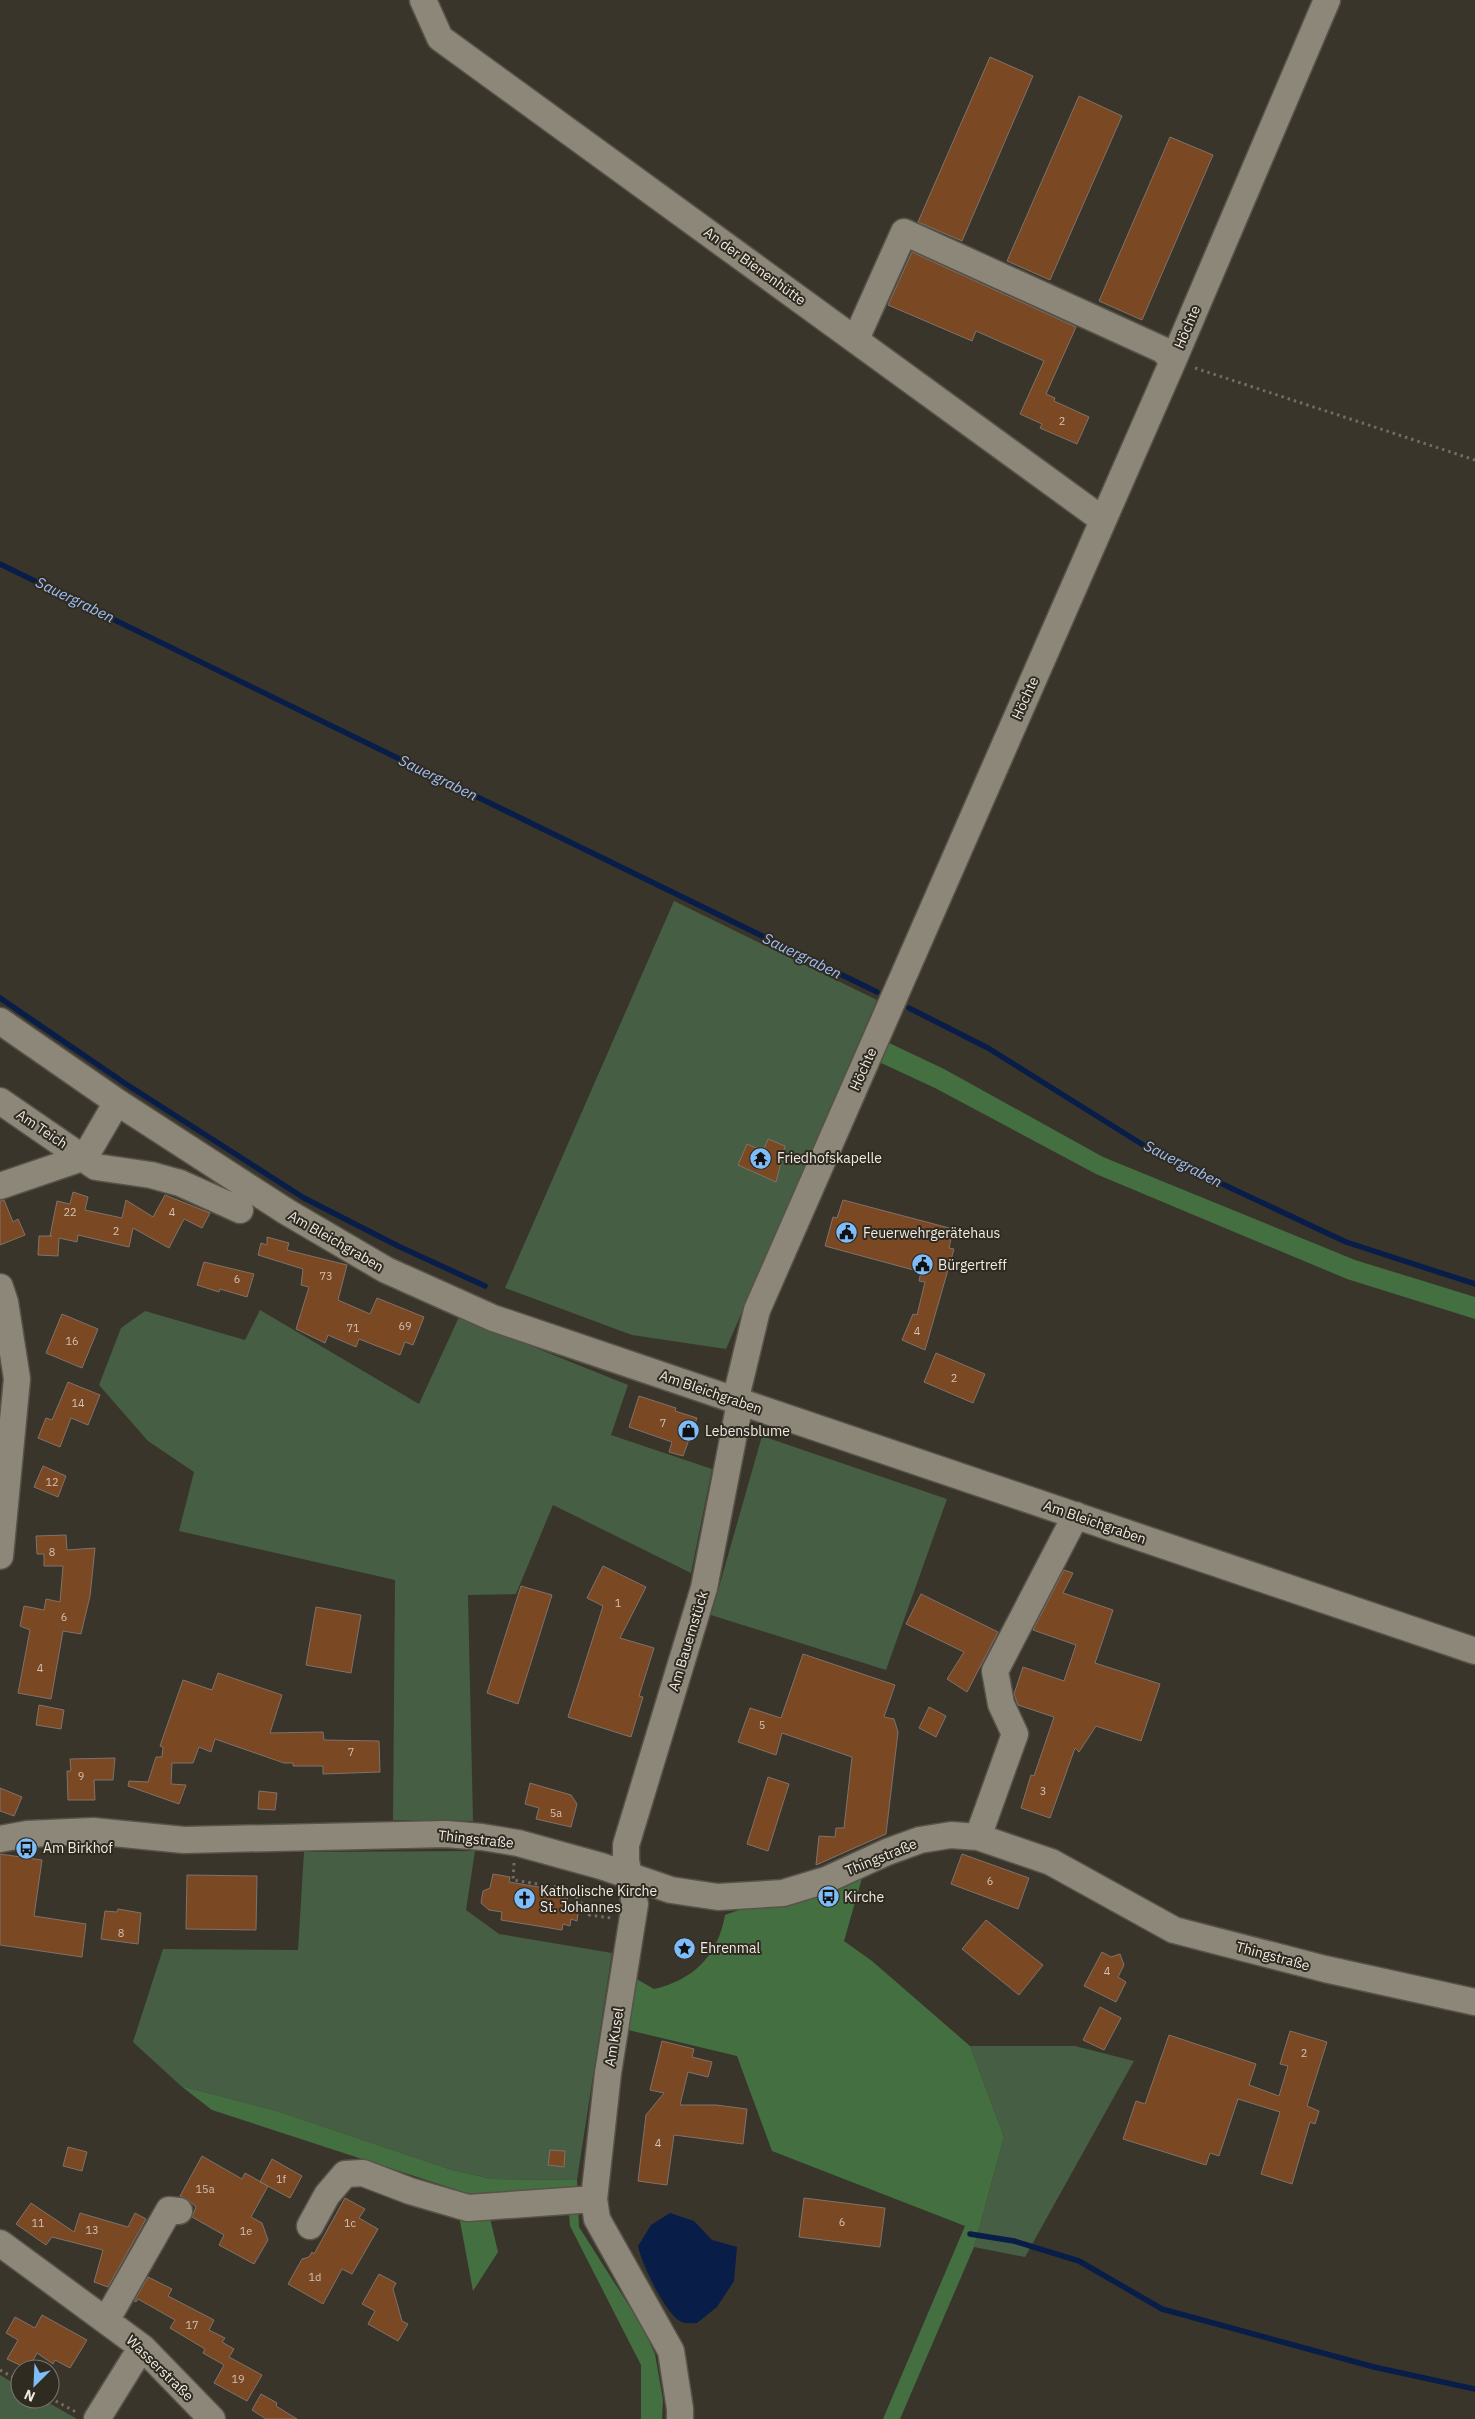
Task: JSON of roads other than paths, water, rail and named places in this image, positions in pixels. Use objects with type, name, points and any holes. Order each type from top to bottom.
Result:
[{"type":"street","name":"An der Bienenhütte","points":[[423,0],[440,38],[1103,520]]},
{"type":"street","name":"Höchte","points":[[738,1401],[738,1389],[757,1310],[1173,361],[1327,0]]},
{"type":"street","points":[[856,339],[904,232],[1163,350],[1173,361]]},
{"type":"street","name":"Am Bleichgraben","points":[[0,1021],[117,1102],[287,1212],[386,1270],[492,1318],[1475,1652]]},
{"type":"street","name":"Am Teich","points":[[0,1101],[85,1157],[96,1167],[151,1175],[180,1184],[240,1210]]},
{"type":"street","points":[[0,1186],[85,1157],[117,1102]]},
{"type":"street","points":[[0,1287],[6,1302],[17,1378],[0,1556]]},
{"type":"street","name":"Am Bauernstück","points":[[630,1877],[626,1861],[626,1845],[704,1588],[738,1413],[738,1401]]},
{"type":"street","points":[[978,1837],[1015,1734],[1002,1704],[995,1671],[1076,1515]]},
{"type":"street","name":"Thingstraße","points":[[0,1838],[27,1834],[93,1831],[184,1840],[446,1834],[518,1843],[601,1866],[671,1890],[718,1897],[783,1893],[826,1880],[887,1852],[920,1840],[951,1835],[978,1837],[1051,1862],[1174,1930],[1326,1969],[1475,2002]]},
{"type":"street","name":"Am Kusel","points":[[630,1877],[635,1904],[608,2074],[594,2199],[597,2219],[670,2351],[680,2419]]},
{"type":"street","points":[[310,2226],[327,2195],[345,2174],[363,2173],[410,2191],[468,2208],[594,2199]]},
{"type":"street","points":[[106,2320],[169,2210],[179,2211]]},
{"type":"street","name":"Wasserstraße","points":[[0,2243],[143,2348],[212,2419]]},
{"type":"street","points":[[89,2417],[143,2348]]},
{"type":"water","points":[[670,2213],[694,2221],[712,2240],[737,2247],[734,2281],[717,2307],[697,2323],[682,2322],[669,2310],[655,2288],[638,2246],[651,2225]]},
{"type":"waterway","name":"Sauergraben","points":[[0,564],[877,992]]},
{"type":"waterway","points":[[0,998],[126,1084],[304,1198],[398,1246],[485,1286]]},
{"type":"waterway","name":"Sauergraben","points":[[909,1008],[988,1048],[1156,1153],[1346,1242],[1475,1284]]},
{"type":"waterway","points":[[970,2234],[1014,2241],[1079,2261],[1162,2309],[1374,2367],[1475,2389]]},
{"type":"place","name":"Friedhofskapelle","points":[[761,1158]]},
{"type":"place","name":"Feuerwehrgerätehaus","points":[[847,1233]]},
{"type":"place","name":"Bürgertreff","points":[[922,1265]]},
{"type":"place","name":"Lebensblume","points":[[689,1431]]},
{"type":"place","name":"Am Birkhof","points":[[27,1848]]},
{"type":"place","name":"Kirche","points":[[828,1897]]},
{"type":"place","name":"Katholische Kirche St. Johannes","points":[[524,1899]]},
{"type":"place","name":"Ehrenmal","points":[[684,1948]]}]
